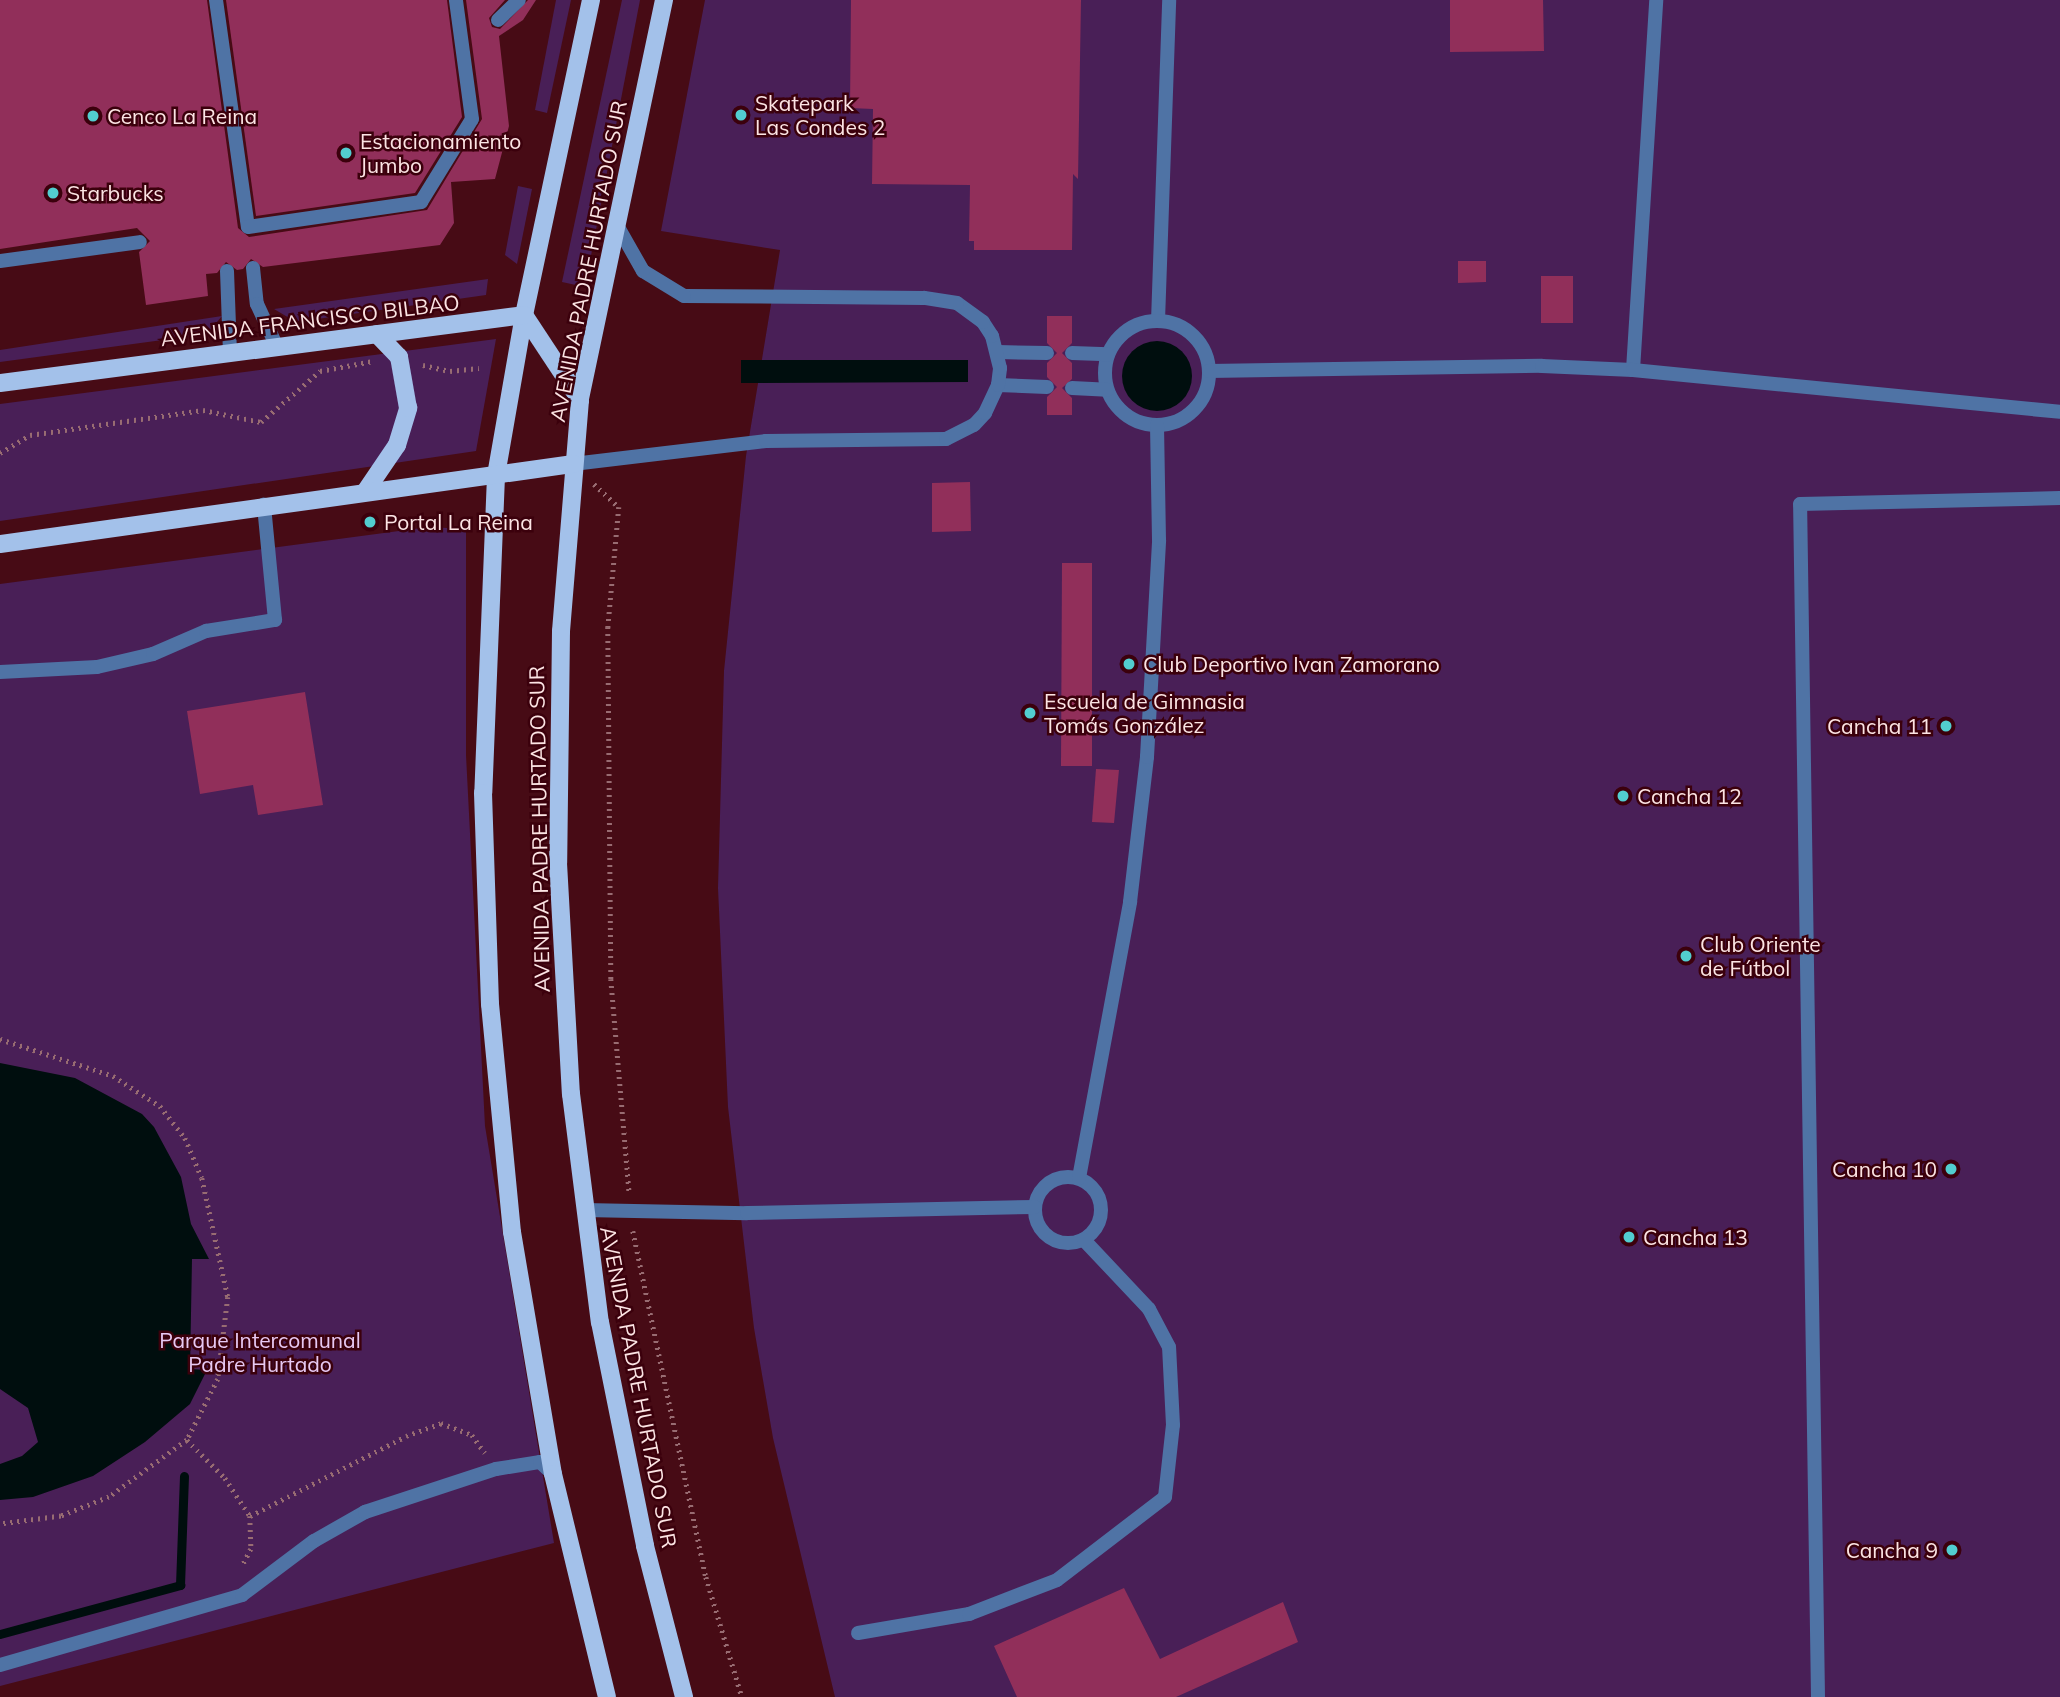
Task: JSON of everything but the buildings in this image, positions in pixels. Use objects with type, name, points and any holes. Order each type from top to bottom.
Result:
[{"type":"main road","points":[[591,0],[524,314],[496,476],[484,727],[490,1004],[512,1232],[553,1474],[607,1697]]},
{"type":"main road","name":"AVENIDA PADRE HURTADO SUR","points":[[664,0],[580,400],[561,631],[558,863],[562,979],[583,1210],[620,1435],[684,1697]]},
{"type":"main road","points":[[524,314],[580,400]]},
{"type":"main road","name":"AVENIDA FRANCISCO BILBAO","points":[[0,383],[524,314]]},
{"type":"main road","points":[[365,492],[381,472],[405,426],[408,389],[399,357],[377,334]]},
{"type":"main road","points":[[0,544],[264,505],[573,464]]},
{"type":"lane","points":[[216,0],[248,226],[421,202],[472,118],[456,0]]},
{"type":"lane","points":[[498,20],[519,0]]},
{"type":"lane","points":[[1158,321],[1168,0]]},
{"type":"lane","points":[[1633,370],[1656,0]]},
{"type":"lane","points":[[573,464],[766,441],[946,439],[974,425],[989,406],[999,384],[998,352],[983,322],[964,307],[941,299],[684,296],[643,271],[618,228]]},
{"type":"lane","points":[[0,261],[140,242]]},
{"type":"lane","points":[[253,268],[257,304],[277,347]]},
{"type":"lane","points":[[227,271],[230,353]]},
{"type":"lane","points":[[1158,321],[1187,331],[1199,342],[1209,371],[1207,388],[1194,409],[1173,422],[1157,425],[1126,415],[1107,390],[1108,354],[1128,330],[1158,321]]},
{"type":"lane","points":[[998,352],[1047,353]]},
{"type":"lane","points":[[1072,353],[1108,354]]},
{"type":"lane","points":[[1209,371],[1542,366],[1633,370],[2060,412]]},
{"type":"lane","points":[[999,384],[1047,387]]},
{"type":"lane","points":[[1072,388],[1107,390]]},
{"type":"lane","points":[[1079,1178],[1130,902],[1147,757],[1159,540],[1157,425]]},
{"type":"lane","points":[[1818,1697],[1800,504],[2060,498]]},
{"type":"lane","points":[[0,672],[97,667],[153,654],[206,631],[275,620],[264,505]]},
{"type":"lane","points":[[1079,1178],[1095,1189],[1102,1207],[1098,1226],[1084,1240],[1054,1240],[1039,1226],[1035,1207],[1050,1182],[1079,1178]]},
{"type":"lane","points":[[583,1210],[1035,1207]]},
{"type":"lane","points":[[858,1633],[969,1614],[1057,1580],[1165,1497],[1172,1425],[1169,1348],[1149,1310],[1084,1240]]},
{"type":"lane","points":[[0,1665],[242,1595],[314,1541],[365,1511],[496,1469],[540,1462],[553,1474]]},
{"type":"path","points":[[0,453],[30,436],[203,410],[261,422],[320,371],[399,357],[450,371],[479,368]]},
{"type":"path","points":[[573,464],[619,507],[608,627],[611,979],[635,1253],[706,1577],[741,1697]]},
{"type":"path","points":[[0,1039],[113,1076],[160,1106],[185,1139],[211,1209],[228,1297],[218,1378],[187,1440],[109,1497],[61,1516],[0,1524]]},
{"type":"path","points":[[250,1516],[405,1436],[441,1423],[472,1435],[496,1469]]},
{"type":"path","points":[[187,1440],[225,1478],[250,1516],[251,1549],[238,1575]]},
{"type":"green space","points":[[556,0],[571,0],[547,113],[535,110]]},
{"type":"green space","points":[[622,0],[640,0],[585,287],[562,282]]},
{"type":"green space","points":[[705,0],[2060,0],[2060,1697],[835,1697],[773,1438],[754,1328],[728,1107],[718,888],[724,671],[746,456],[780,250],[661,231]]},
{"type":"green space","points":[[518,186],[532,189],[517,264],[505,255]]},
{"type":"green space","points":[[488,279],[486,295],[296,322],[274,309]]},
{"type":"green space","points":[[222,316],[207,334],[0,362],[0,350]]},
{"type":"green space","points":[[496,339],[476,451],[0,521],[0,404]]},
{"type":"green space","name":"Parque Intercomunal Padre Hurtado","points":[[429,527],[466,529],[466,755],[485,1126],[554,1543],[0,1686],[0,584]]},
{"type":"shaded area","points":[[1157,341],[1182,351],[1192,376],[1182,401],[1157,411],[1132,401],[1122,376],[1132,351]]},
{"type":"shaded area","points":[[741,360],[968,360],[968,382],[741,383]]},
{"type":"shaded area","points":[[0,1063],[75,1078],[142,1114],[154,1127],[181,1177],[191,1224],[209,1259],[192,1259],[190,1369],[207,1370],[190,1404],[145,1442],[93,1476],[33,1497],[0,1500],[0,1464],[22,1456],[38,1442],[28,1408],[0,1389]]},
{"type":"waterway","points":[[0,1634],[180,1585],[184,1476]]},
{"type":"place","name":"Skatepark Las Condes 2","points":[[741,115]]},
{"type":"place","name":"Cenco La Reina","points":[[93,116]]},
{"type":"place","name":"Estacionamiento Jumbo","points":[[346,153]]},
{"type":"place","name":"Starbucks","points":[[53,193]]},
{"type":"place","name":"Portal La Reina","points":[[370,522]]},
{"type":"place","name":"Club Deportivo Ivan Zamorano","points":[[1129,664]]},
{"type":"place","name":"Escuela de Gimnasia Tomás González","points":[[1030,713]]},
{"type":"place","name":"Cancha 11","points":[[1946,726]]},
{"type":"place","name":"Cancha 12","points":[[1623,796]]},
{"type":"place","name":"Club Oriente de Fútbol","points":[[1686,956]]},
{"type":"place","name":"Cancha 10","points":[[1951,1169]]},
{"type":"place","name":"Cancha 13","points":[[1629,1237]]},
{"type":"place","name":"Cancha 9","points":[[1952,1550]]}]
